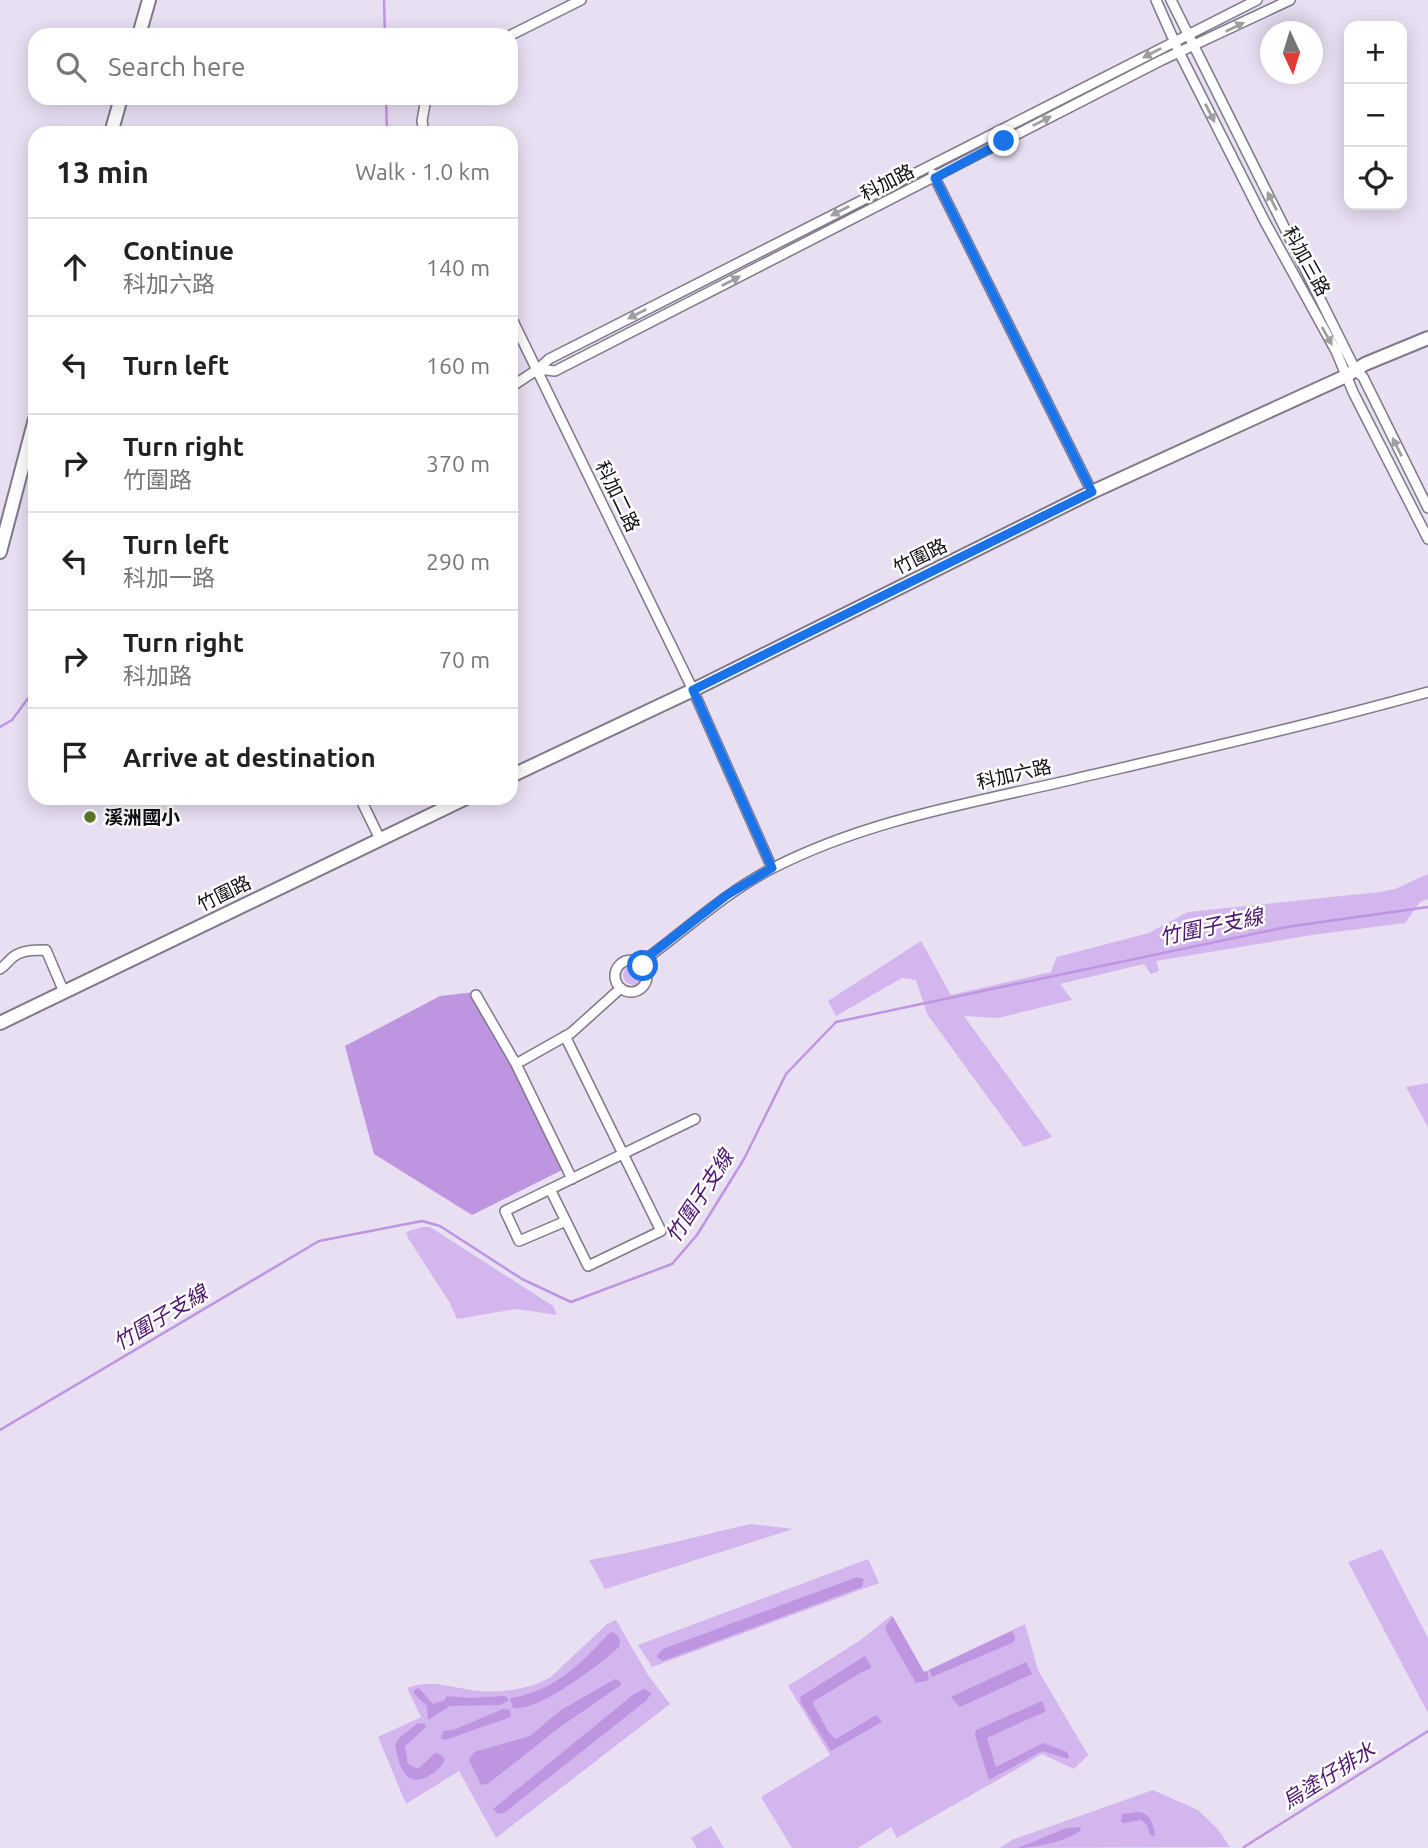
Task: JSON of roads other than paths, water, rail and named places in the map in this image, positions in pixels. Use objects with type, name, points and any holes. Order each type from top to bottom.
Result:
[{"type":"street","points":[[141,28],[149,0]]},
{"type":"street","points":[[518,32],[581,0]]},
{"type":"street","name":"科加三路","points":[[1156,0],[1179,52],[1265,222],[1350,374],[1363,377],[1428,508]]},
{"type":"street","name":"科加三路","points":[[1171,0],[1428,539]]},
{"type":"street","name":"科加路","points":[[518,382],[549,359],[1257,0]]},
{"type":"street","name":"科加路","points":[[538,369],[555,371],[1194,44],[1290,0]]},
{"type":"street","points":[[113,126],[119,105]]},
{"type":"street","points":[[423,126],[425,105]]},
{"type":"street","points":[[929,165],[1092,492]]},
{"type":"street","name":"科加二路","points":[[518,330],[693,690],[772,868]]},
{"type":"street","name":"竹圍路","points":[[518,773],[693,690],[1092,492],[1350,374],[1365,364],[1428,338]]},
{"type":"street","points":[[0,552],[28,446]]},
{"type":"street","name":"科加六路","points":[[640,963],[727,895],[772,868],[853,834],[899,819],[1323,720],[1428,692]]},
{"type":"street","points":[[363,805],[380,839]]},
{"type":"street","name":"竹圍路","points":[[0,1023],[451,805]]},
{"type":"street","points":[[0,968],[19,954],[46,950],[64,992]]},
{"type":"street","points":[[629,960],[640,963],[646,971],[643,985],[630,992],[621,988],[615,980],[619,964],[629,960]]},
{"type":"street","points":[[516,1064],[565,1036],[621,988]]},
{"type":"street","points":[[476,995],[516,1064],[572,1179]]},
{"type":"street","points":[[550,1189],[587,1266],[661,1231],[565,1036]]},
{"type":"street","points":[[566,1221],[519,1241],[505,1211],[695,1119]]},
{"type":"waterway","points":[[384,0],[385,28]]},
{"type":"waterway","points":[[386,105],[387,126]]},
{"type":"waterway","points":[[0,727],[12,720],[28,698]]},
{"type":"waterway","name":"竹圍子支線","points":[[0,1430],[319,1241],[422,1221],[440,1226],[522,1279],[571,1302],[672,1264],[697,1235],[744,1159],[786,1074],[836,1022],[1286,927],[1428,907]]},
{"type":"waterway","name":"烏塗仔排水","points":[[1244,1847],[1428,1731]]},
{"type":"place","name":"溪洲國小","points":[[90,817]]}]
